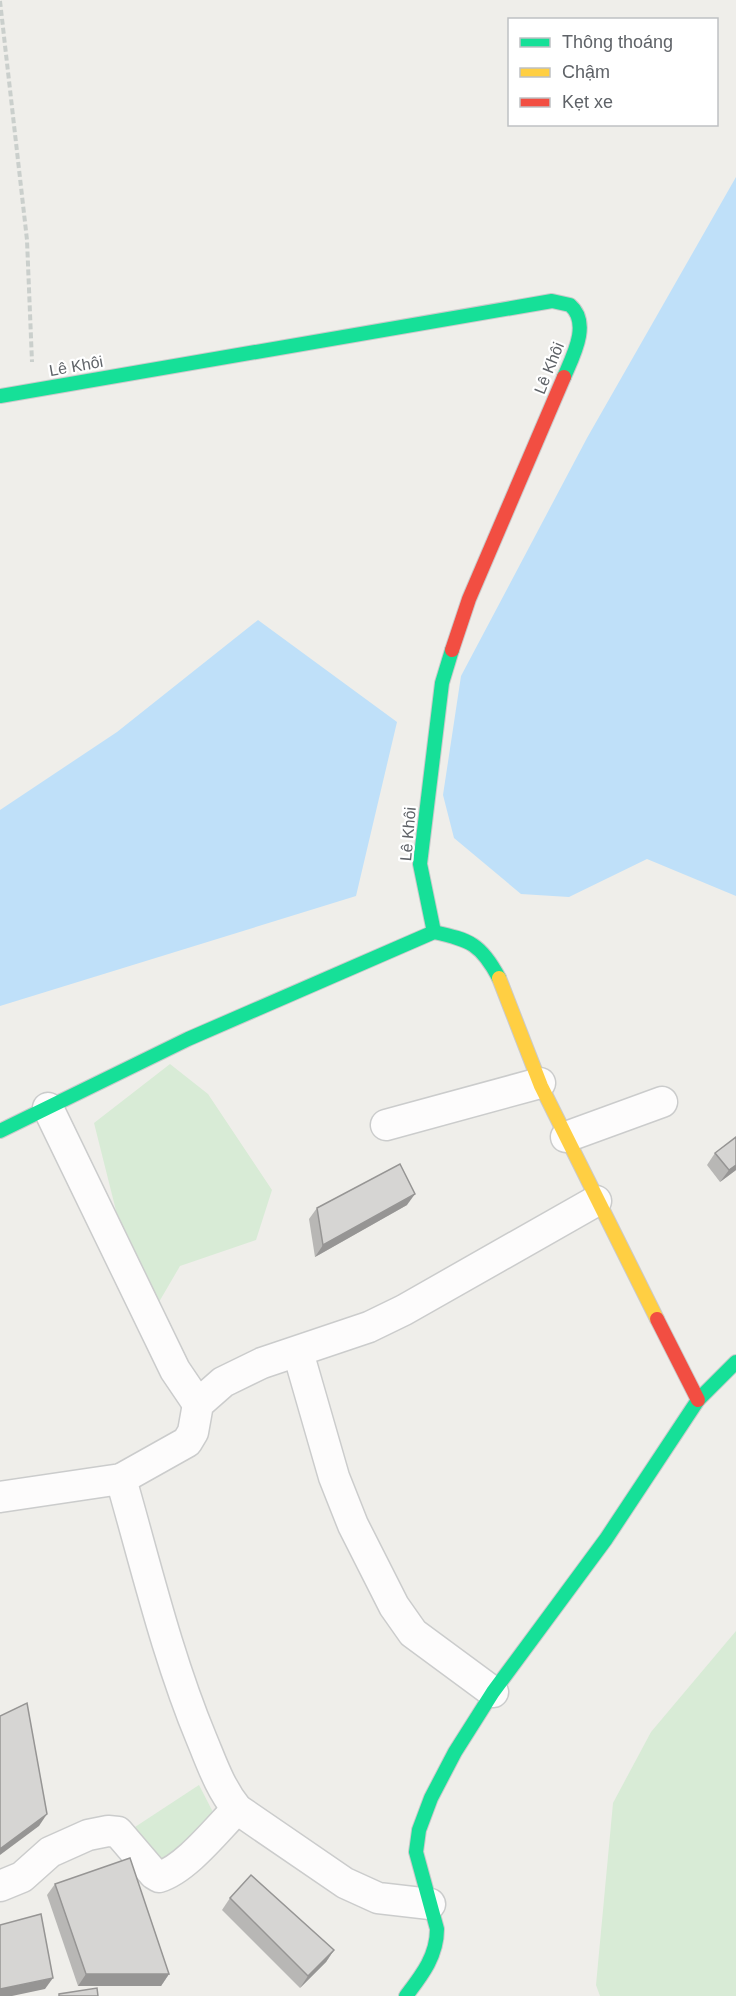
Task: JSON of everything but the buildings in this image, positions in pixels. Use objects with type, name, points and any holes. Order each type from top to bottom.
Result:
[{"type":"street","name":"Lê Khôi","points":[[0,396],[538,302],[559,300],[575,309],[581,320],[577,347],[469,599],[442,683],[420,864],[434,932]]},
{"type":"street","points":[[0,1131],[188,1039],[434,932],[476,944],[496,971],[540,1083],[596,1200],[698,1400]]},
{"type":"street","points":[[386,1125],[540,1083]]},
{"type":"street","points":[[566,1137],[662,1102]]},
{"type":"street","points":[[48,1108],[175,1370],[198,1404]]},
{"type":"street","points":[[0,1497],[121,1479],[187,1442],[193,1432],[198,1404],[223,1382],[262,1363],[369,1327],[431,1297],[596,1200]]},
{"type":"street","points":[[298,1352],[334,1477],[353,1525],[394,1606],[413,1633],[493,1692]]},
{"type":"street","points":[[406,1996],[433,1958],[438,1942],[430,1904],[416,1859],[419,1830],[431,1798],[455,1752],[493,1692],[606,1539],[698,1400],[736,1362]]},
{"type":"street","points":[[121,1479],[168,1645],[221,1788],[237,1809],[345,1883],[378,1898],[430,1904]]},
{"type":"street","points":[[0,1886],[22,1877],[50,1852],[88,1835],[108,1831],[118,1832],[154,1874],[159,1877],[166,1875],[182,1864],[237,1809]]},
{"type":"path","points":[[0,2],[27,240],[34,390]]},
{"type":"green space","points":[[170,1064],[208,1094],[272,1190],[256,1240],[180,1266],[145,1326],[94,1123]]},
{"type":"green space","points":[[736,1631],[736,1996],[600,1996],[596,1985],[613,1803],[651,1732]]},
{"type":"green space","points":[[199,1785],[216,1818],[160,1867],[135,1827]]},
{"type":"water","points":[[736,177],[736,896],[647,859],[569,897],[521,894],[454,838],[443,795],[461,676],[587,438]]},
{"type":"water","points":[[258,620],[397,722],[356,896],[0,1006],[0,810],[117,732]]},
{"type":"traffic: fast","points":[[0,396],[552,301],[570,305],[579,321],[578,340],[564,377]]},
{"type":"traffic: fast","points":[[434,932],[420,864],[442,683],[452,650]]},
{"type":"traffic: fast","points":[[0,1131],[188,1039],[434,932],[473,945],[486,958],[499,978]]},
{"type":"traffic: fast","points":[[406,1996],[428,1965],[436,1939],[437,1929],[416,1852],[419,1830],[431,1798],[455,1752],[493,1692],[606,1539],[698,1400],[736,1362]]},
{"type":"traffic: slow","points":[[499,978],[541,1086],[657,1319]]},
{"type":"traffic: jam","points":[[452,650],[469,599],[564,377]]},
{"type":"traffic: jam","points":[[657,1319],[698,1400]]}]
